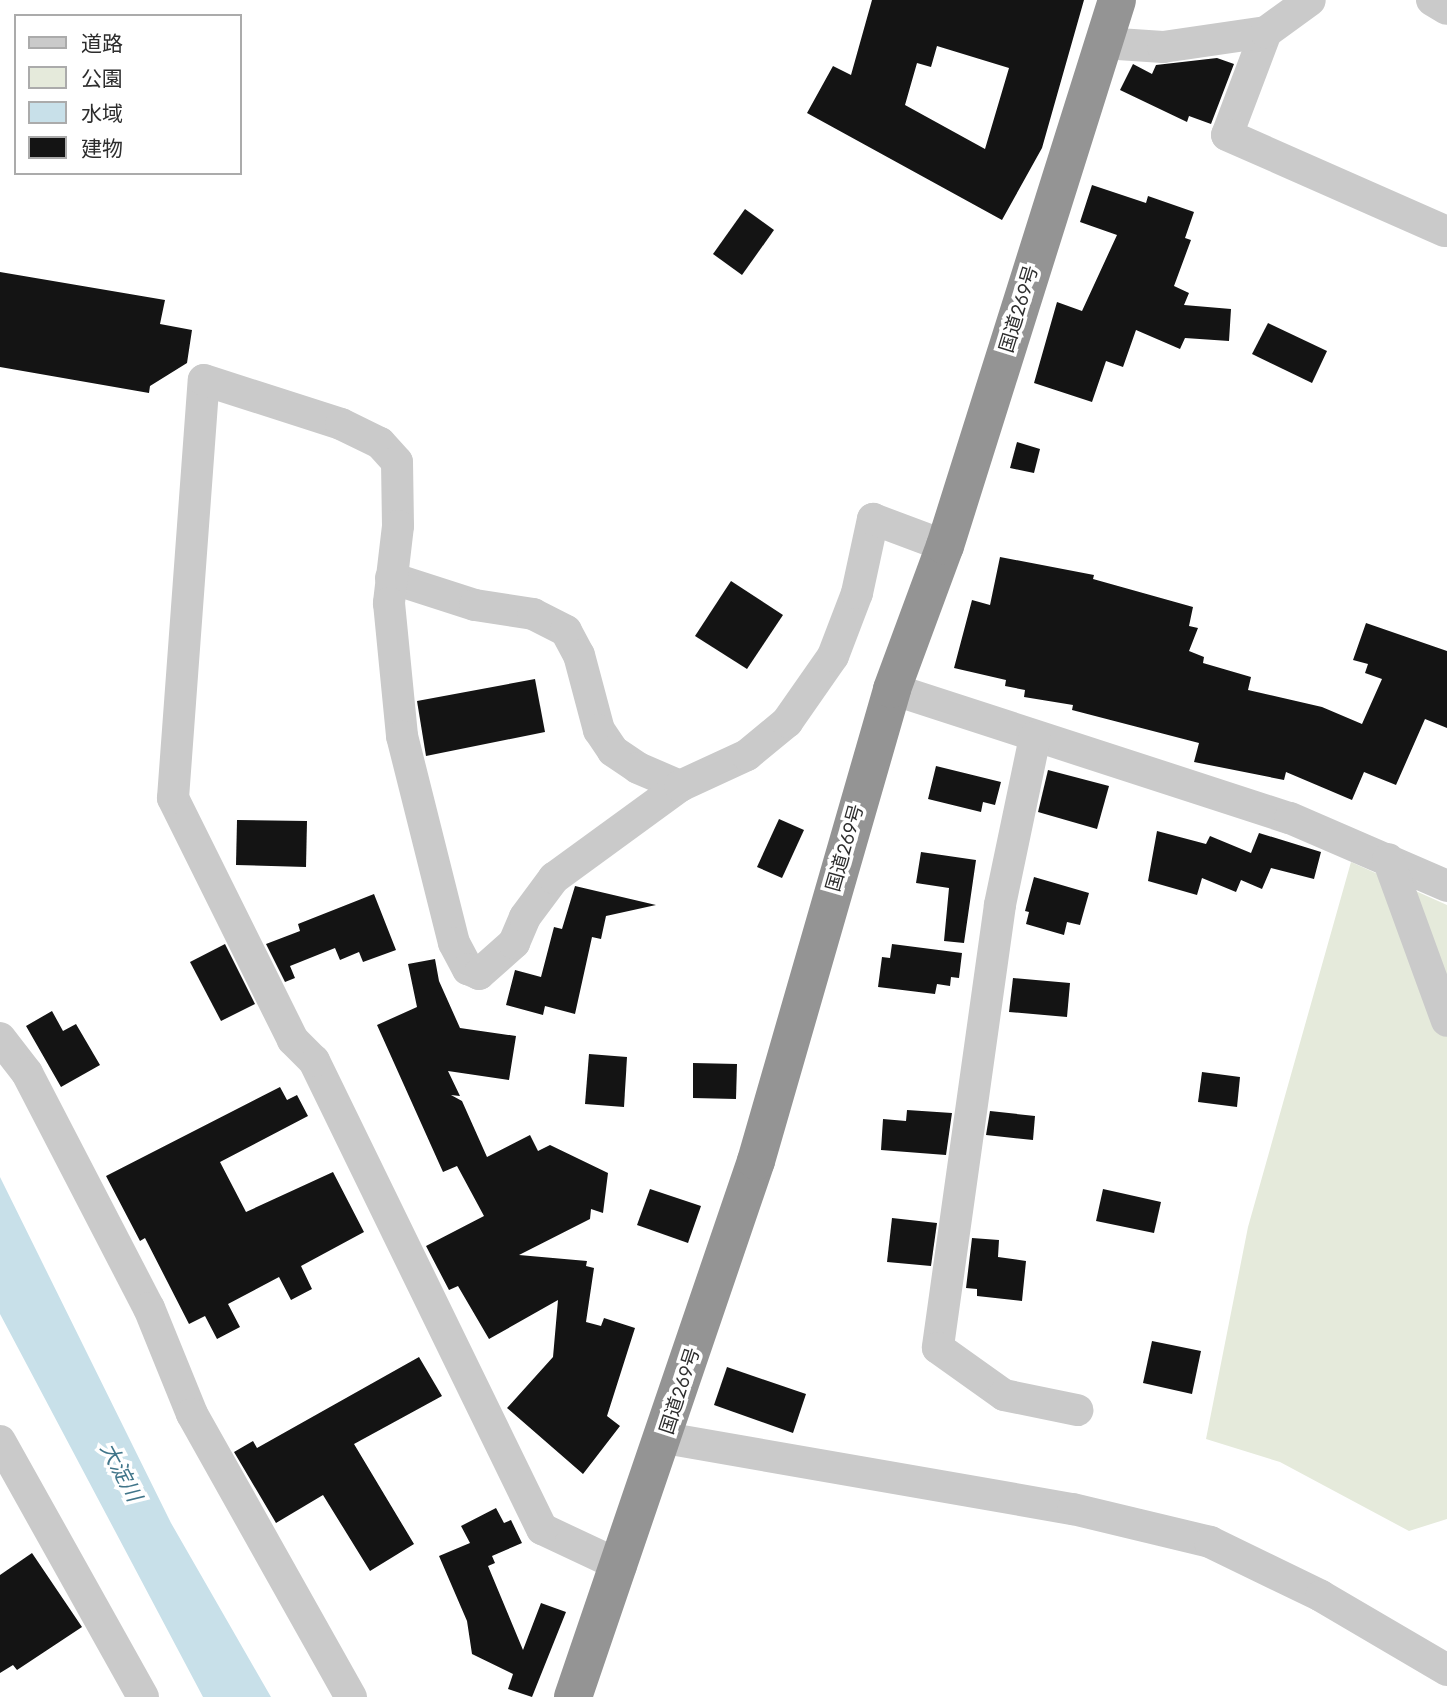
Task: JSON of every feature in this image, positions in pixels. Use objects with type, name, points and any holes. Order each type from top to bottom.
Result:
[{"type":"highway","name":"国道269号","points":[[573,1697],[665,1438],[756,1161],[892,688],[945,546],[1117,0]]},
{"type":"street","points":[[1103,43],[1163,47],[1266,32],[1310,0]]},
{"type":"street","points":[[1432,0],[1447,9]]},
{"type":"street","points":[[1266,32],[1227,135],[1445,231]]},
{"type":"street","points":[[621,1566],[542,1529],[314,1061],[293,1040],[173,798],[205,380],[341,424],[380,443],[397,462],[398,526],[389,603],[402,736],[454,943],[468,969],[479,974],[514,943],[525,917],[554,878],[680,786],[747,755],[787,723],[833,656],[857,593],[873,519],[945,546]]},
{"type":"street","points":[[391,578],[475,605],[533,614],[566,631],[579,655],[599,730],[613,751],[638,768],[680,786]]},
{"type":"street","points":[[892,688],[1035,737],[1290,818],[1447,886]]},
{"type":"street","points":[[1035,737],[996,930],[938,1348],[1004,1395],[1077,1410]]},
{"type":"street","points":[[1388,859],[1447,1021]]},
{"type":"street","points":[[0,1038],[27,1073],[149,1308],[191,1414],[351,1697]]},
{"type":"street","points":[[665,1438],[1073,1509],[1210,1542],[1321,1596],[1447,1670]]},
{"type":"street","points":[[0,1441],[143,1697]]},
{"type":"green space","points":[[1351,862],[1447,905],[1447,1519],[1409,1531],[1280,1462],[1206,1439],[1248,1227]]},
{"type":"water","name":"大淀川","points":[[0,1177],[171,1523],[271,1697],[203,1697],[0,1314]]},
{"type":"building","points":[[872,0],[1084,0],[1042,148],[1002,220],[807,113],[833,66],[851,75]],"holes":[[[937,46],[1009,68],[985,149],[905,105],[917,63],[931,67]]]},
{"type":"building","points":[[1217,58],[1234,64],[1211,124],[1189,116],[1187,122],[1120,90],[1133,64],[1152,74],[1156,65]]},
{"type":"building","points":[[1092,185],[1146,203],[1148,196],[1194,212],[1185,238],[1191,240],[1174,286],[1189,293],[1184,305],[1231,309],[1229,341],[1185,338],[1180,349],[1136,330],[1123,367],[1106,361],[1092,402],[1034,383],[1057,302],[1082,311],[1117,235],[1080,222]]},
{"type":"building","points":[[745,209],[774,230],[742,275],[713,254]]},
{"type":"building","points":[[0,272],[165,300],[160,324],[192,330],[187,363],[150,386],[149,393],[0,367]]},
{"type":"building","points":[[1268,323],[1327,351],[1312,383],[1252,354]]},
{"type":"building","points":[[1017,442],[1040,449],[1034,473],[1010,468]]},
{"type":"building","points":[[1000,557],[1094,575],[1093,579],[1193,607],[1189,626],[1198,628],[1189,651],[1204,657],[1203,663],[1251,677],[1248,690],[1322,707],[1362,724],[1382,679],[1365,673],[1368,664],[1353,660],[1366,623],[1447,651],[1447,728],[1425,719],[1396,785],[1364,772],[1352,800],[1286,772],[1284,780],[1194,762],[1199,743],[1072,710],[1073,705],[1024,697],[1025,690],[1005,686],[1006,680],[954,668],[972,600],[990,605]]},
{"type":"building","points":[[731,581],[783,615],[747,669],[695,636]]},
{"type":"building","points":[[535,679],[545,732],[426,756],[417,701]]},
{"type":"building","points":[[936,766],[1001,782],[995,805],[983,802],[981,812],[928,799]]},
{"type":"building","points":[[1048,770],[1109,786],[1097,829],[1038,812]]},
{"type":"building","points":[[779,819],[804,830],[782,878],[757,867]]},
{"type":"building","points":[[237,820],[307,821],[306,867],[236,865]]},
{"type":"building","points":[[1157,831],[1206,844],[1210,836],[1251,853],[1259,833],[1321,852],[1314,879],[1271,868],[1262,889],[1241,880],[1236,892],[1202,878],[1197,895],[1148,881]]},
{"type":"building","points":[[921,852],[976,860],[964,943],[944,941],[949,888],[916,883]]},
{"type":"building","points":[[1034,877],[1089,893],[1080,925],[1067,922],[1064,935],[1026,924],[1029,912],[1025,911]]},
{"type":"building","points":[[575,886],[656,905],[606,916],[601,939],[592,937],[575,1014],[545,1006],[543,1015],[506,1005],[515,970],[541,977],[554,927],[562,929]]},
{"type":"building","points":[[374,894],[396,950],[363,962],[359,952],[340,960],[335,948],[290,966],[295,978],[285,982],[266,944],[300,931],[298,924]]},
{"type":"building","points":[[225,944],[255,1004],[221,1021],[190,962]]},
{"type":"building","points":[[892,944],[962,953],[959,978],[951,977],[950,986],[937,984],[935,994],[878,987],[882,957],[890,958]]},
{"type":"building","points":[[435,959],[439,981],[460,1028],[516,1036],[509,1080],[448,1071],[460,1096],[451,1095],[462,1101],[487,1157],[530,1135],[538,1151],[550,1145],[608,1173],[603,1213],[591,1209],[590,1219],[519,1255],[587,1261],[586,1266],[594,1268],[586,1322],[601,1326],[604,1318],[635,1328],[607,1416],[620,1426],[583,1474],[507,1408],[553,1357],[558,1300],[489,1339],[458,1286],[449,1290],[426,1246],[484,1216],[457,1166],[443,1172],[377,1025],[417,1007],[408,964]]},
{"type":"building","points":[[1013,978],[1070,983],[1067,1017],[1009,1012]]},
{"type":"building","points":[[52,1011],[63,1031],[76,1024],[100,1065],[61,1087],[26,1026]]},
{"type":"building","points":[[589,1054],[627,1057],[624,1107],[585,1104]]},
{"type":"building","points":[[693,1063],[737,1064],[736,1099],[693,1098]]},
{"type":"building","points":[[1202,1072],[1240,1077],[1237,1107],[1198,1102]]},
{"type":"building","points":[[280,1087],[287,1100],[297,1095],[308,1116],[220,1162],[246,1212],[333,1172],[364,1232],[301,1266],[312,1289],[291,1300],[279,1277],[228,1304],[240,1327],[217,1339],[205,1316],[189,1324],[145,1238],[140,1241],[106,1176]]},
{"type":"building","points":[[907,1110],[952,1113],[946,1155],[881,1150],[883,1119],[906,1121]]},
{"type":"building","points":[[990,1111],[1035,1116],[1033,1140],[986,1135]]},
{"type":"building","points":[[650,1189],[701,1206],[688,1243],[637,1225]]},
{"type":"building","points":[[1103,1189],[1161,1202],[1154,1233],[1096,1221]]},
{"type":"building","points":[[892,1218],[937,1223],[931,1266],[887,1262]]},
{"type":"building","points":[[972,1238],[999,1240],[998,1257],[1026,1261],[1022,1301],[977,1296],[977,1289],[966,1288]]},
{"type":"building","points":[[1152,1341],[1201,1351],[1192,1394],[1143,1383]]},
{"type":"building","points":[[419,1357],[442,1396],[354,1444],[414,1544],[370,1571],[323,1495],[276,1523],[234,1452],[253,1441],[257,1448]]},
{"type":"building","points":[[727,1367],[806,1394],[793,1433],[714,1405]]},
{"type":"building","points":[[496,1508],[504,1523],[511,1520],[522,1543],[492,1556],[495,1563],[488,1566],[523,1650],[541,1603],[566,1612],[532,1697],[508,1689],[513,1674],[472,1654],[467,1621],[439,1556],[470,1543],[461,1526]]},
{"type":"building","points":[[32,1553],[82,1627],[17,1670],[13,1665],[0,1673],[0,1575]]}]
